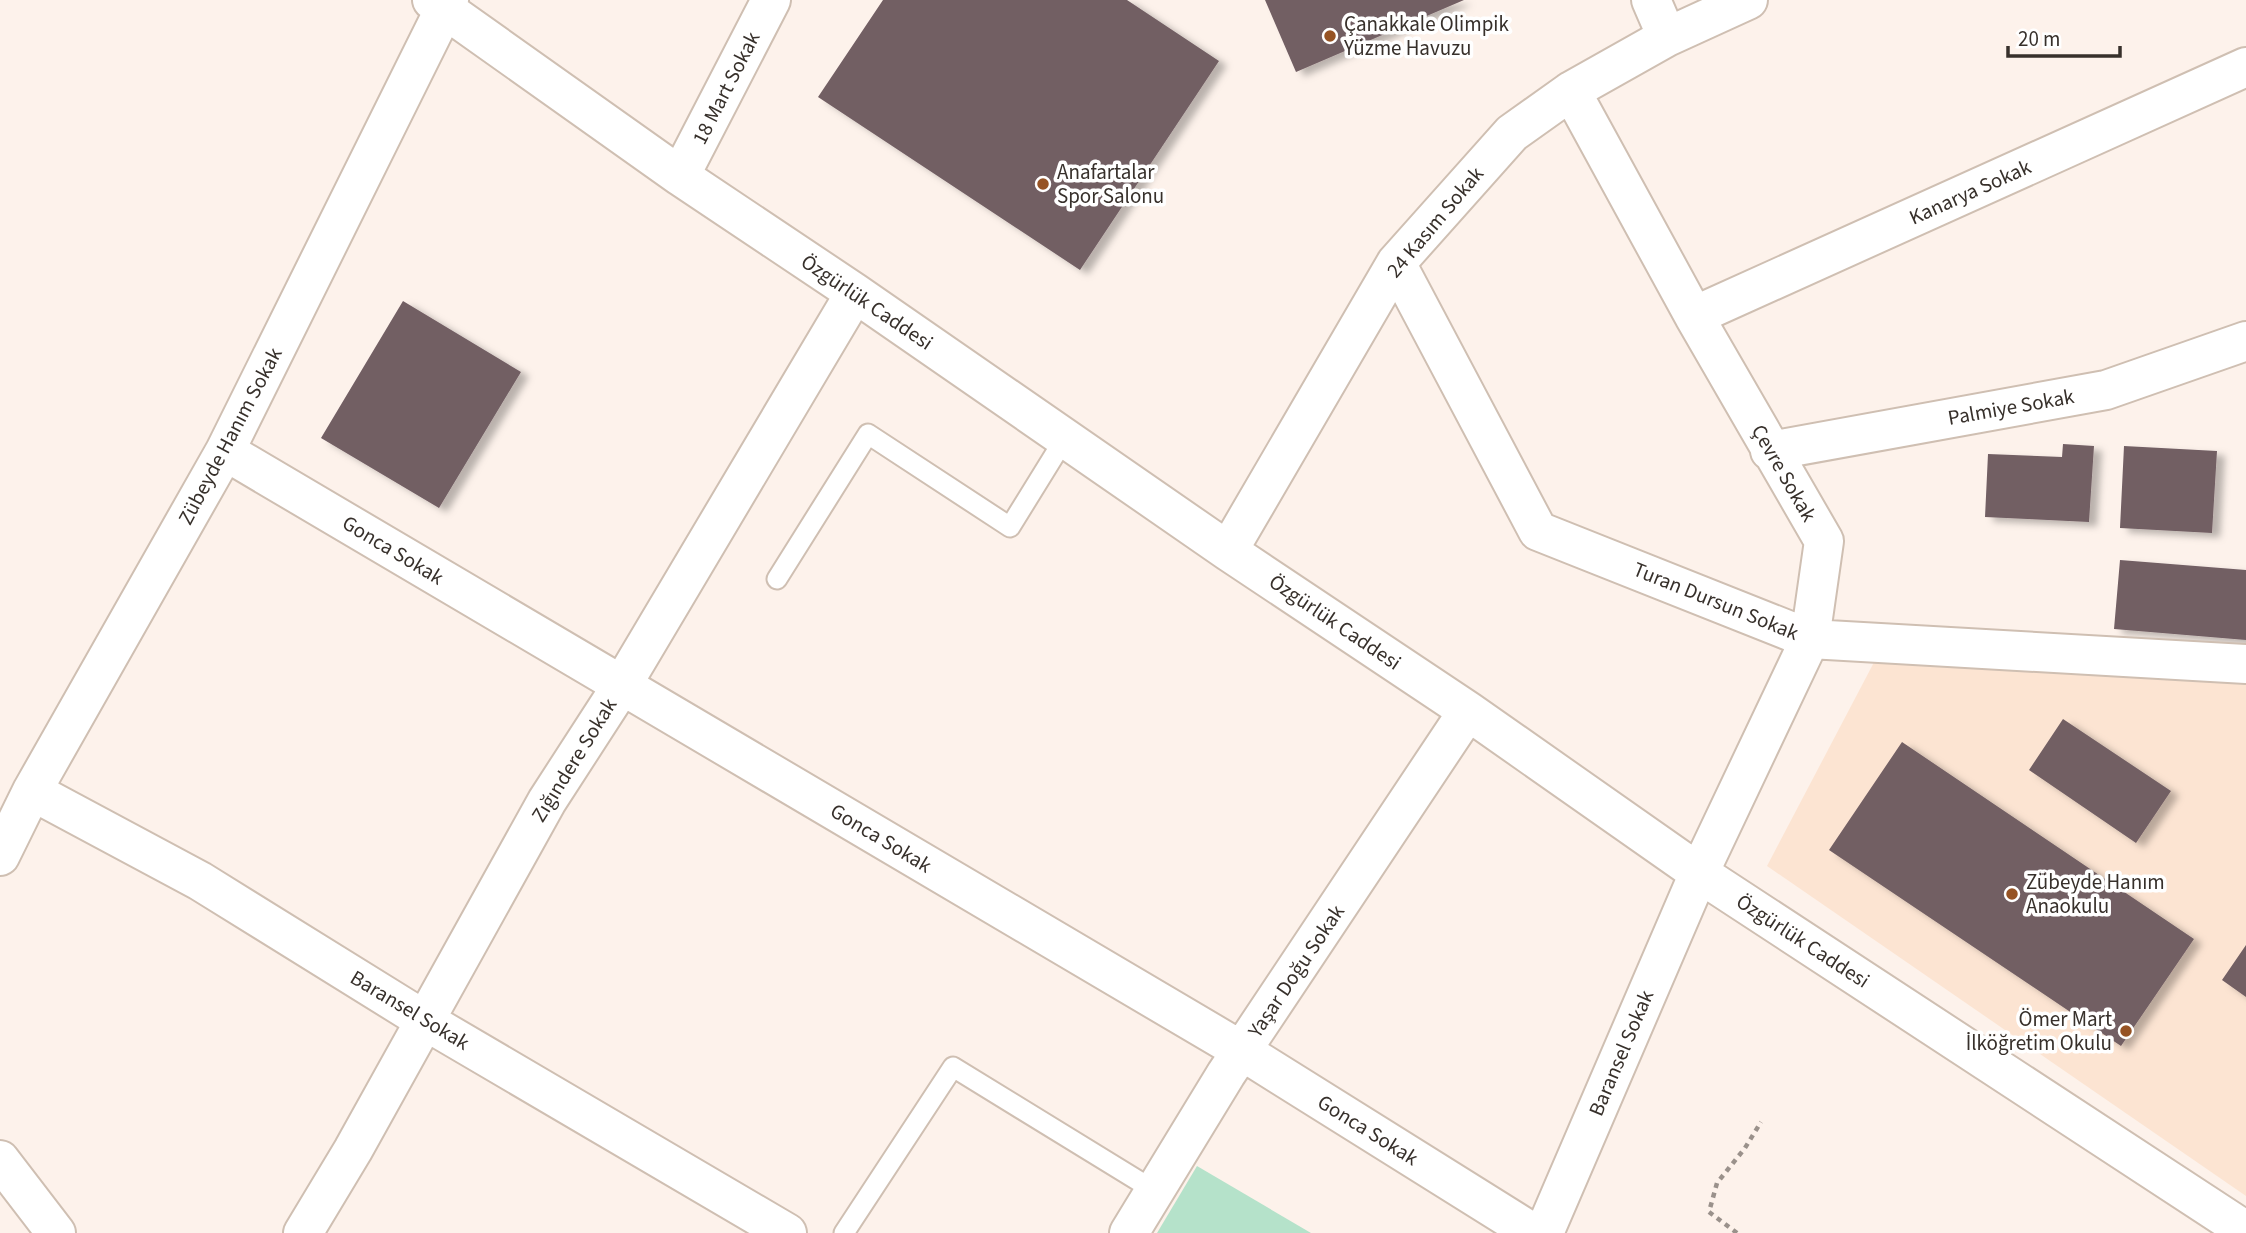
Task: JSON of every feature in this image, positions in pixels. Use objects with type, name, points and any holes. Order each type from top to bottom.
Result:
[{"type":"street","name":"18 Mart Sokak","points":[[680,176],[771,0]]},
{"type":"street","points":[[1651,0],[1667,37]]},
{"type":"street","name":"24 Kasım Sokak","points":[[1228,551],[1396,263],[1512,133],[1571,91],[1667,37],[1748,0]]},
{"type":"street","name":"Özgürlük Caddesi","points":[[442,3],[680,176],[855,293],[1228,551],[1468,711],[1699,873],[2246,1231]]},
{"type":"street","name":"Zübeyde Hanım Sokak","points":[[0,856],[32,791],[225,451],[442,3]]},
{"type":"street","name":"Kanarya Sokak","points":[[1694,316],[2246,67]]},
{"type":"street","name":"Çevre Sokak","points":[[1571,91],[1694,316],[1824,541],[1810,639],[1699,873]]},
{"type":"street","name":"Turan Dursun Sokak","points":[[1396,263],[1538,531],[1810,639],[2246,664]]},
{"type":"street","name":"Zığındere Sokak","points":[[303,1233],[353,1150],[547,801],[622,685],[855,293]]},
{"type":"street","name":"Palmiye Sokak","points":[[1770,451],[2106,390],[2246,341]]},
{"type":"street","name":"Gonca Sokak","points":[[225,451],[1242,1051],[1533,1233]]},
{"type":"street","name":"Yaşar Doğu Sokak","points":[[1129,1233],[1242,1051],[1468,711]]},
{"type":"street","name":"Baransel Sokak","points":[[32,791],[200,881],[424,1020],[787,1233]]},
{"type":"street","name":"Baransel Sokak","points":[[1544,1233],[1699,873]]},
{"type":"street","points":[[0,1160],[56,1233]]},
{"type":"lane","points":[[777,579],[868,434],[1010,527],[1065,438]]},
{"type":"lane","points":[[844,1233],[953,1067],[1155,1191]]},
{"type":"path","points":[[1737,1233],[1709,1212],[1717,1183],[1745,1148],[1761,1122]]},
{"type":"shaded area","name":"Ömer Mart İlköğretim Okulu","points":[[1881,649],[2246,685],[2246,1196],[1767,866]]},
{"type":"green space","points":[[1197,1166],[1311,1233],[1157,1233]]},
{"type":"building","name":"Anafartalar Spor Salonu","points":[[883,0],[1127,0],[1219,61],[1080,270],[818,97]]},
{"type":"building","name":"Çanakkale Olimpik Yüzme Havuzu","points":[[1265,0],[1464,0],[1296,72]]},
{"type":"building","points":[[403,301],[521,372],[439,508],[321,438]]},
{"type":"building","points":[[2063,444],[2094,446],[2089,522],[1985,517],[1988,454],[2062,457]]},
{"type":"building","points":[[2124,446],[2217,451],[2212,533],[2120,528]]},
{"type":"building","points":[[2120,560],[2246,570],[2246,640],[2114,629]]},
{"type":"building","points":[[2063,719],[2171,791],[2136,843],[2029,770]]},
{"type":"building","name":"Zübeyde Hanım Anaokulu","points":[[1902,742],[2194,939],[2121,1046],[1829,850]]},
{"type":"building","points":[[2246,945],[2246,997],[2222,980]]},
{"type":"place","name":"Çanakkale Olimpik Yüzme Havuzu","points":[[1330,36]]},
{"type":"place","name":"Anafartalar Spor Salonu","points":[[1043,184]]},
{"type":"place","name":"Zübeyde Hanım Anaokulu","points":[[2012,894]]},
{"type":"place","name":"Ömer Mart İlköğretim Okulu","points":[[2126,1031]]}]
